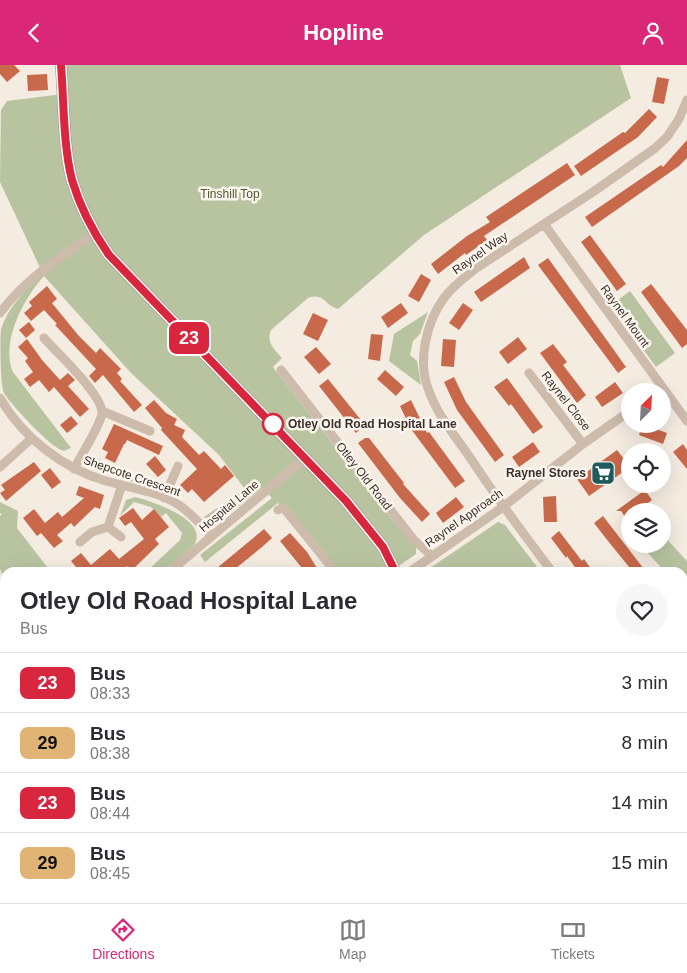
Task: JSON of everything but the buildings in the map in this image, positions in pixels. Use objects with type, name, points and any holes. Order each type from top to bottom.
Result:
[{"type":"street","points":[[61,65],[69,165],[82,209],[94,234],[109,255],[346,501],[383,547],[393,567]]},
{"type":"street","name":"Raynel Way","points":[[548,567],[503,507],[428,391],[424,374],[424,352],[428,332],[444,297],[457,284],[475,269],[654,149],[667,137],[687,101]]},
{"type":"street","name":"Raynel Mount","points":[[544,224],[654,383]]},
{"type":"street","points":[[0,313],[23,286],[42,269],[94,234]]},
{"type":"street","points":[[44,338],[61,358],[76,371],[97,400],[102,411],[98,423],[74,469]]},
{"type":"street","name":"Otley Old Road","points":[[281,370],[414,540],[431,555]]},
{"type":"street","name":"Raynel Close","points":[[529,373],[584,444]]},
{"type":"street","name":"Shepcote Crescent","points":[[0,398],[5,407],[32,438],[54,456],[74,469],[178,504],[212,536]]},
{"type":"street","name":"Raynel Mount","points":[[671,403],[687,421]]},
{"type":"street","points":[[102,411],[150,431]]},
{"type":"street","name":"Raynel Approach","points":[[416,567],[503,507],[621,417]]},
{"type":"street","points":[[0,467],[32,438]]},
{"type":"street","name":"Hospital Lane","points":[[175,567],[305,457]]},
{"type":"street","points":[[164,498],[178,466]]},
{"type":"street","points":[[108,527],[122,485]]},
{"type":"street","points":[[278,510],[283,507],[331,567]]},
{"type":"street","points":[[80,542],[92,532],[108,527],[121,537]]},
{"type":"green space","name":"Tinshill Top","points":[[61,65],[620,65],[631,98],[424,235],[338,309],[321,298],[308,298],[271,330],[270,342],[282,358],[273,367],[390,517],[416,547],[416,554],[397,567],[332,567],[278,503],[205,562],[200,555],[272,498],[262,488],[221,521],[211,521],[204,517],[245,489],[219,455],[131,373],[44,276],[29,296],[16,321],[10,347],[10,360],[13,372],[71,448],[62,451],[48,441],[22,415],[4,393],[0,351],[1,329],[13,306],[24,292],[43,274],[0,182],[1,110],[7,101],[63,94]]},
{"type":"green space","points":[[630,291],[675,353],[656,367],[611,305]]},
{"type":"green space","points":[[428,312],[420,334],[413,341],[410,355],[417,361],[421,385],[389,361],[394,334]]},
{"type":"green space","points":[[87,454],[157,486],[132,482],[100,470],[88,463]]},
{"type":"green space","points":[[135,497],[165,507],[187,520],[194,528],[197,536],[194,545],[168,567],[151,567],[180,540],[182,533],[166,513],[161,517],[151,507],[134,502],[120,516],[126,500]]},
{"type":"green space","points":[[0,502],[18,511],[17,528],[47,567],[0,567],[0,516],[2,514],[0,513]]},
{"type":"green space","points":[[498,522],[505,525],[537,567],[431,567]]},
{"type":"green space","points":[[671,544],[687,561],[687,567],[660,567],[648,553],[671,553]]},
{"type":"bus line","name":"23","points":[[61,65],[68,157],[72,180],[82,209],[94,234],[109,255],[346,501],[383,547],[393,567]]},
{"type":"place","name":"Otley Old Road Hospital Lane","points":[[273,424]]},
{"type":"place","name":"Raynel Stores","points":[[603,473]]}]
